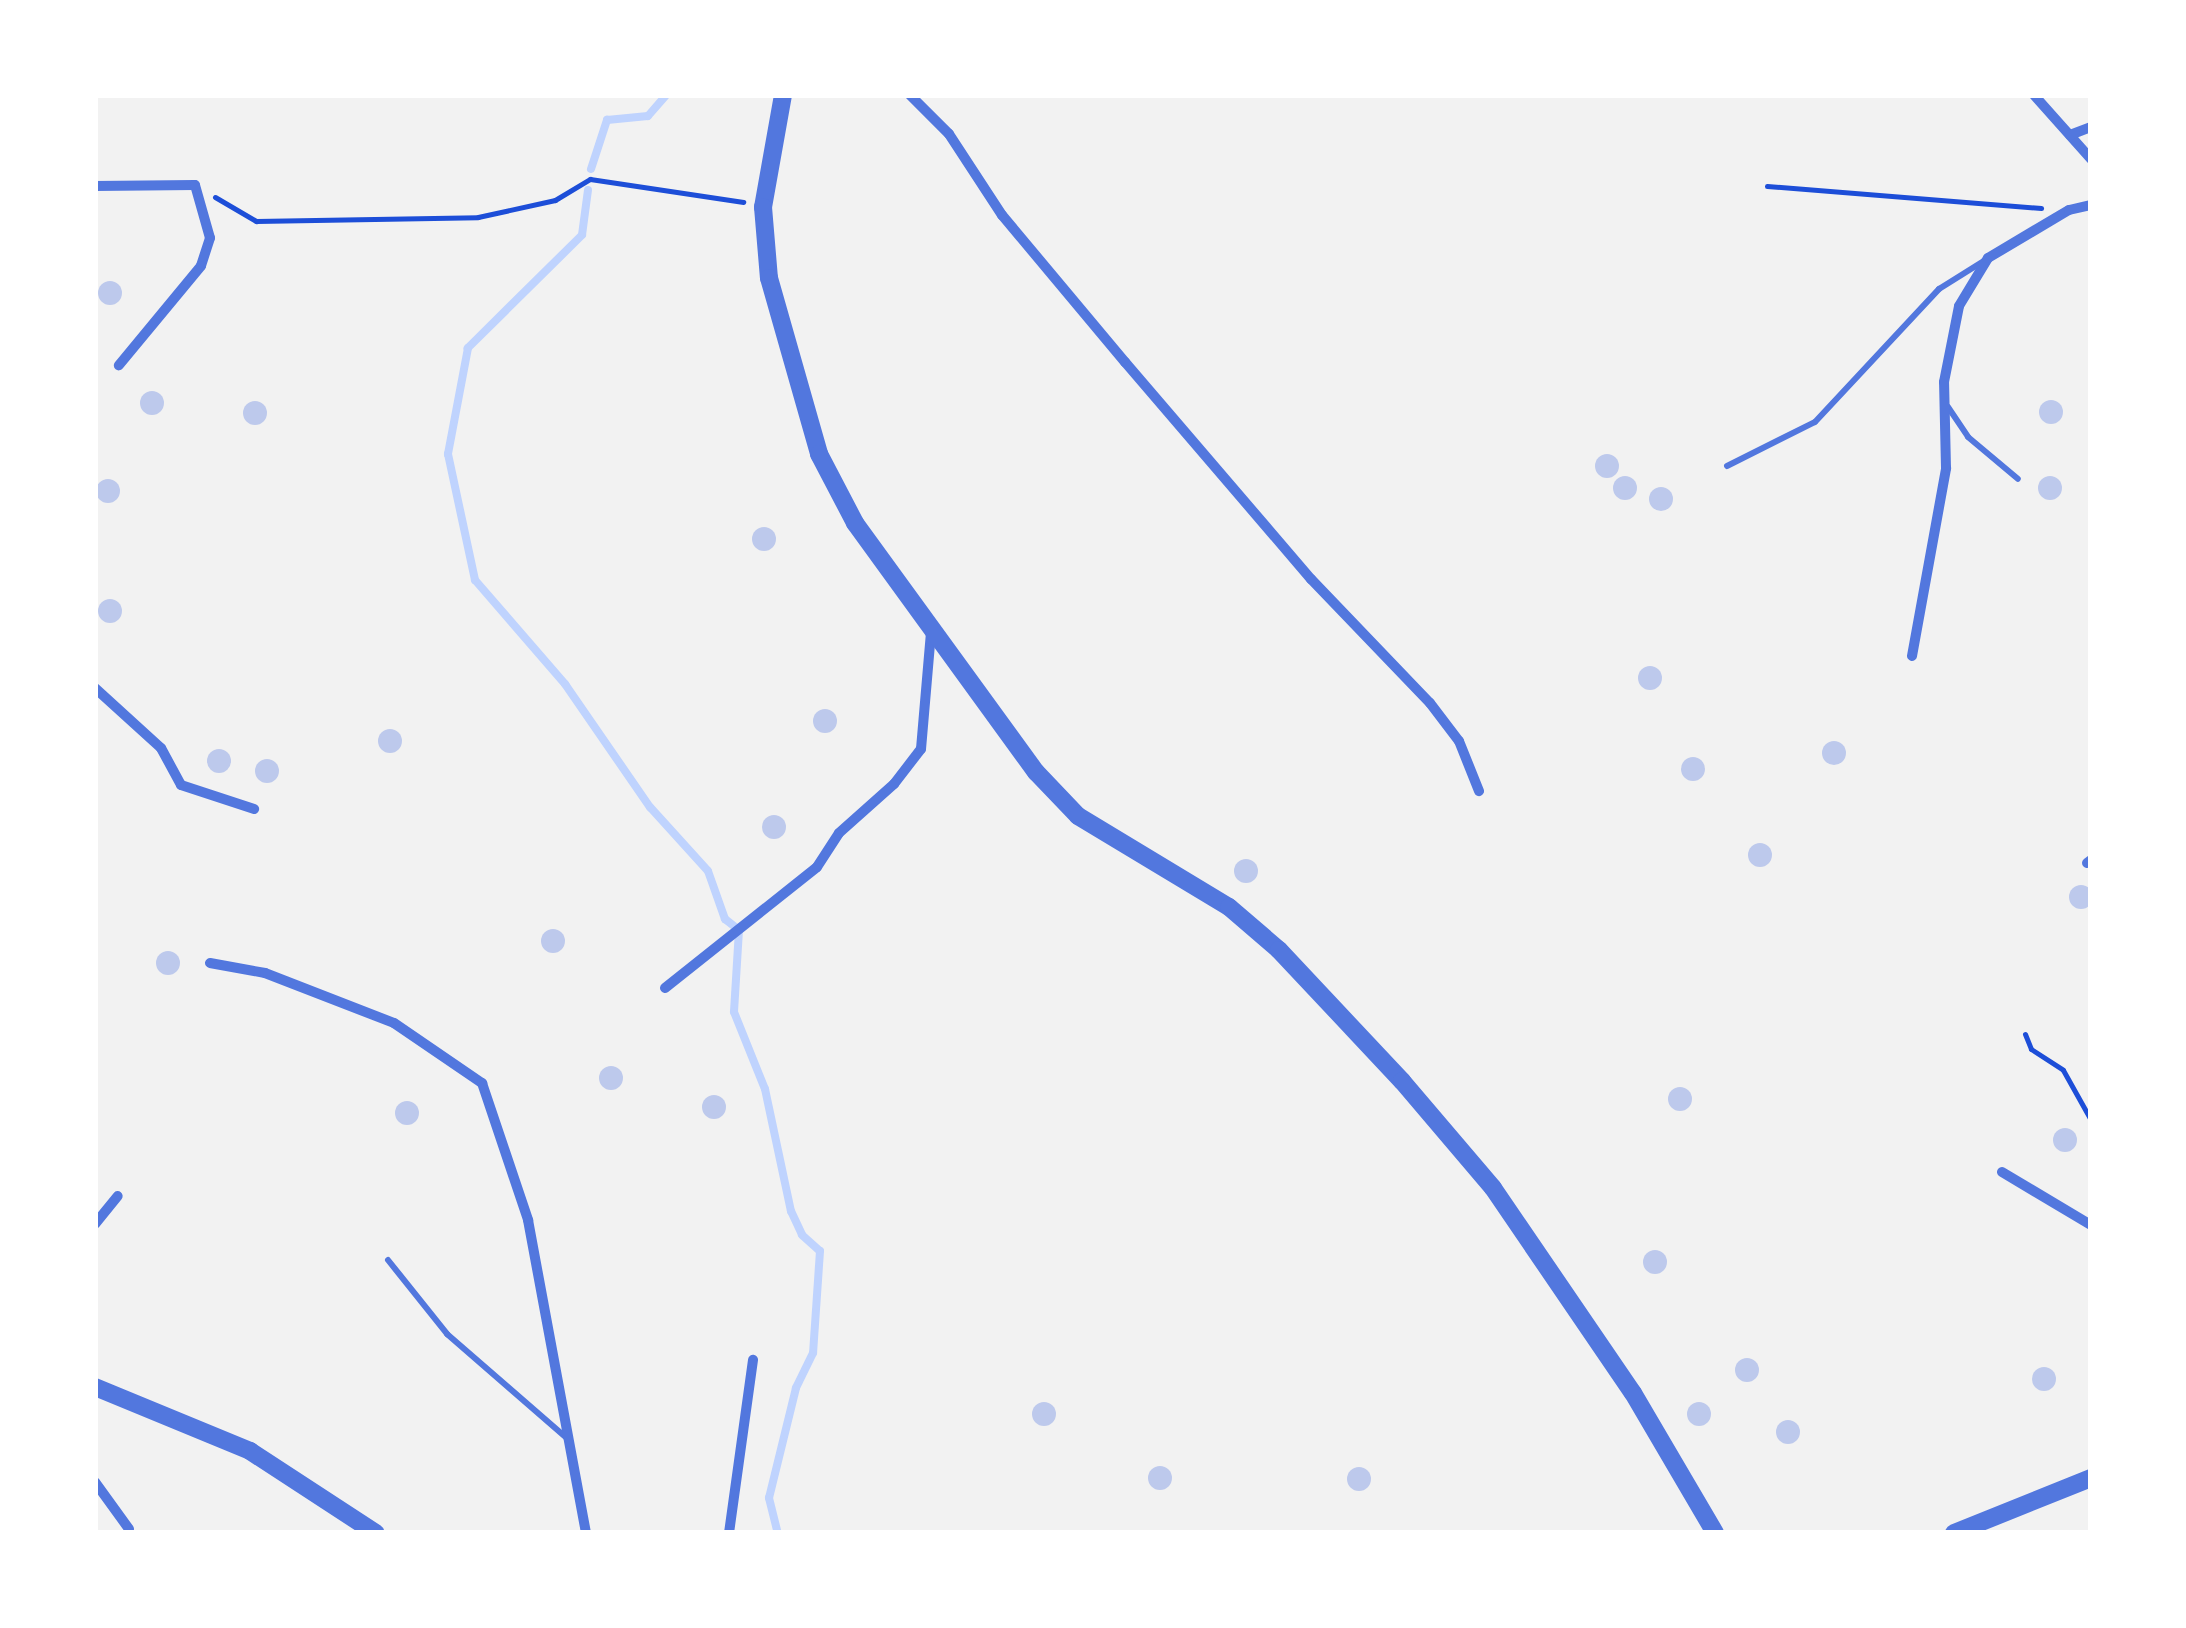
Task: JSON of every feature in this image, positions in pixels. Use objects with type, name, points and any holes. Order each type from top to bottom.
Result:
[{"type":"street","points":[[783,95],[763,207],[769,278],[819,454],[855,523],[931,633],[1036,772],[1078,816],[1228,908],[1279,950],[1402,1081],[1493,1188],[1633,1392],[1715,1533]]},
{"type":"street","points":[[910,95],[948,134],[1002,215],[1125,362],[1312,580],[1430,703],[1459,740],[1479,792]]},
{"type":"street","points":[[2034,95],[2091,159]]},
{"type":"street","points":[[2070,135],[2091,127]]},
{"type":"street","points":[[95,186],[195,185],[210,238],[203,263],[119,364]]},
{"type":"street","points":[[1912,656],[1946,468],[1952,324],[1988,258],[2069,210],[2091,205]]},
{"type":"street","points":[[665,988],[816,867],[839,833],[894,784],[921,749],[931,633]]},
{"type":"street","points":[[95,688],[161,748],[181,784],[254,810]]},
{"type":"street","points":[[210,963],[265,972],[394,1023],[482,1083],[528,1220],[586,1533]]},
{"type":"street","points":[[2002,1172],[2091,1225]]},
{"type":"street","points":[[95,1224],[118,1196]]},
{"type":"street","points":[[729,1533],[753,1360]]},
{"type":"street","points":[[95,1387],[250,1451],[376,1533]]},
{"type":"street","points":[[1954,1533],[2091,1478]]},
{"type":"street","points":[[95,1482],[129,1529]]},
{"type":"lane","points":[[1727,466],[1815,422],[1939,289],[1988,258]]},
{"type":"lane","points":[[1946,402],[1968,438],[2018,479]]},
{"type":"lane","points":[[388,1260],[447,1334],[570,1440]]},
{"type":"path","points":[[195,185],[256,221],[478,217],[555,200],[590,180],[763,207]]},
{"type":"path","points":[[1767,186],[2069,210]]},
{"type":"path","points":[[2026,1034],[2031,1050],[2063,1070],[2091,1120]]},
{"type":"building","points":[[110,281],[119,284],[119,302],[110,305],[101,302],[98,293],[101,284]]},
{"type":"building","points":[[152,391],[161,394],[161,412],[152,415],[143,412],[140,403],[143,394]]},
{"type":"building","points":[[2051,400],[2060,403],[2060,421],[2051,424],[2042,421],[2039,412],[2042,403]]},
{"type":"building","points":[[255,401],[264,404],[264,422],[255,425],[246,422],[243,413],[246,404]]},
{"type":"building","points":[[1607,454],[1616,457],[1616,475],[1607,478],[1598,475],[1595,466],[1598,457]]},
{"type":"building","points":[[1625,476],[1634,479],[1634,497],[1625,500],[1616,497],[1613,488],[1616,479]]},
{"type":"building","points":[[2050,476],[2059,479],[2059,497],[2050,500],[2041,497],[2038,488],[2041,479]]},
{"type":"building","points":[[108,479],[117,482],[117,500],[108,503],[99,500],[96,491],[99,482]]},
{"type":"building","points":[[1661,487],[1670,490],[1670,508],[1661,511],[1652,508],[1649,499],[1652,490]]},
{"type":"building","points":[[764,527],[773,530],[773,548],[764,551],[755,548],[752,539],[755,530]]},
{"type":"building","points":[[110,599],[119,602],[119,620],[110,623],[101,620],[98,611],[101,602]]},
{"type":"building","points":[[1650,666],[1659,669],[1659,687],[1650,690],[1641,687],[1638,678],[1641,669]]},
{"type":"building","points":[[825,709],[834,712],[834,730],[825,733],[816,730],[813,721],[816,712]]},
{"type":"building","points":[[390,729],[399,732],[399,750],[390,753],[381,750],[378,741],[381,732]]},
{"type":"building","points":[[1834,741],[1843,744],[1843,762],[1834,765],[1825,762],[1822,753],[1825,744]]},
{"type":"building","points":[[219,749],[228,752],[228,770],[219,773],[210,770],[207,761],[210,752]]},
{"type":"building","points":[[1693,757],[1702,760],[1702,778],[1693,781],[1684,778],[1681,769],[1684,760]]},
{"type":"building","points":[[267,759],[276,762],[276,780],[267,783],[258,780],[255,771],[258,762]]},
{"type":"building","points":[[774,815],[783,818],[783,836],[774,839],[765,836],[762,827],[765,818]]},
{"type":"building","points":[[1760,843],[1769,846],[1769,864],[1760,867],[1751,864],[1748,855],[1751,846]]},
{"type":"building","points":[[1246,859],[1255,862],[1255,880],[1246,883],[1237,880],[1234,871],[1237,862]]},
{"type":"building","points":[[2081,885],[2093,897],[2081,909],[2069,897]]},
{"type":"building","points":[[553,929],[562,932],[562,950],[553,953],[544,950],[541,941],[544,932]]},
{"type":"building","points":[[168,951],[177,954],[177,972],[168,975],[159,972],[156,963],[159,954]]},
{"type":"building","points":[[611,1066],[620,1069],[620,1087],[611,1090],[602,1087],[599,1078],[602,1069]]},
{"type":"building","points":[[1680,1087],[1689,1090],[1689,1108],[1680,1111],[1671,1108],[1668,1099],[1671,1090]]},
{"type":"building","points":[[714,1095],[723,1098],[723,1116],[714,1119],[705,1116],[702,1107],[705,1098]]},
{"type":"building","points":[[407,1101],[416,1104],[416,1122],[407,1125],[398,1122],[395,1113],[398,1104]]},
{"type":"building","points":[[2065,1128],[2074,1131],[2074,1149],[2065,1152],[2056,1149],[2053,1140],[2056,1131]]},
{"type":"building","points":[[1655,1250],[1664,1253],[1664,1271],[1655,1274],[1646,1271],[1643,1262],[1646,1253]]},
{"type":"building","points":[[1747,1358],[1756,1361],[1756,1379],[1747,1382],[1738,1379],[1735,1370],[1738,1361]]},
{"type":"building","points":[[2044,1367],[2053,1370],[2053,1388],[2044,1391],[2035,1388],[2032,1379],[2035,1370]]},
{"type":"building","points":[[1044,1402],[1053,1405],[1053,1423],[1044,1426],[1035,1423],[1032,1414],[1035,1405]]},
{"type":"building","points":[[1699,1402],[1708,1405],[1708,1423],[1699,1426],[1690,1423],[1687,1414],[1690,1405]]},
{"type":"building","points":[[1788,1420],[1797,1423],[1797,1441],[1788,1444],[1779,1441],[1776,1432],[1779,1423]]},
{"type":"building","points":[[1160,1466],[1169,1469],[1169,1487],[1160,1490],[1151,1487],[1148,1478],[1151,1469]]},
{"type":"building","points":[[1359,1467],[1368,1470],[1368,1488],[1359,1491],[1350,1488],[1347,1479],[1350,1470]]},
{"type":"waterway","points":[[591,169],[607,120],[648,116],[666,95]]},
{"type":"waterway","points":[[588,190],[582,235],[468,348],[448,454],[475,580],[565,684],[650,807],[708,871],[725,919],[739,930],[734,1012],[765,1089],[791,1211],[802,1235],[820,1251],[813,1353],[796,1388],[769,1498],[778,1533]]}]
